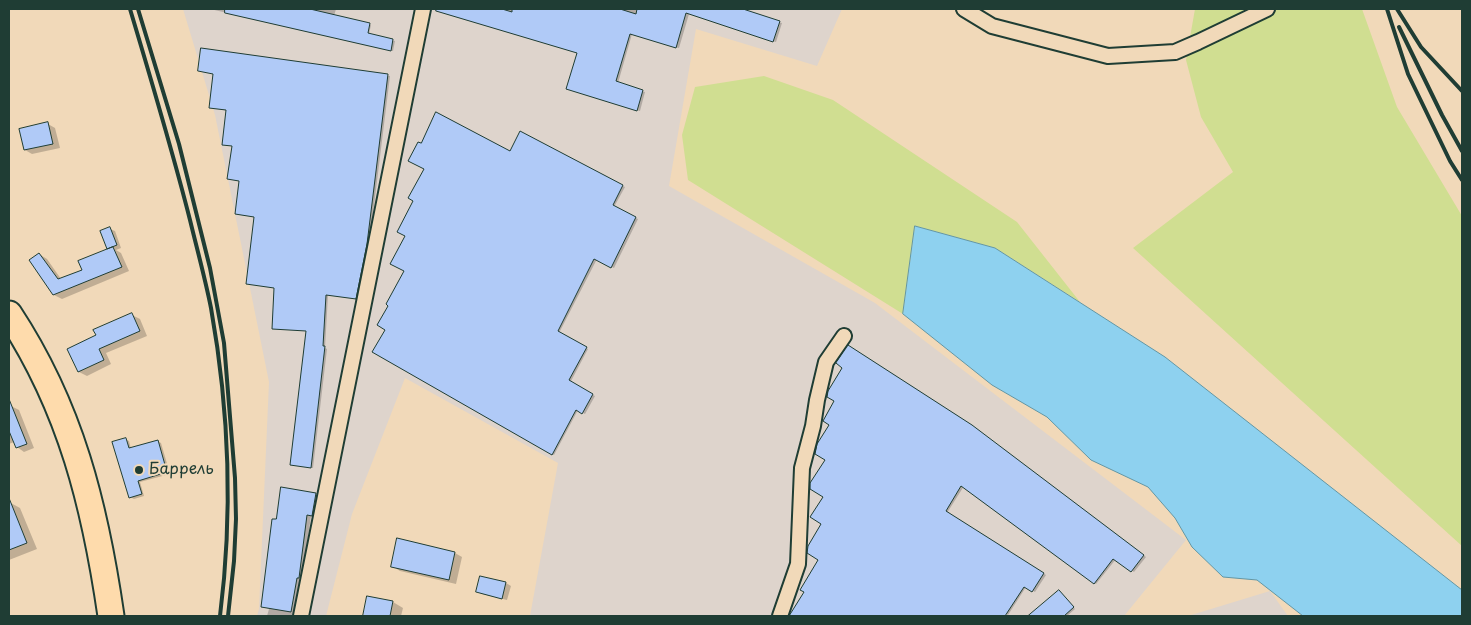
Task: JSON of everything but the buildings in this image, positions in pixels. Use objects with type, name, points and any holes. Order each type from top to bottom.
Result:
[{"type":"highway","points":[[9,314],[47,381],[75,452],[98,535],[110,616]]},
{"type":"street","points":[[301,616],[422,9]]},
{"type":"street","points":[[964,9],[992,26],[1108,56],[1175,52],[1267,9]]},
{"type":"street","points":[[780,616],[798,564],[802,468],[814,426],[817,400],[826,362],[844,336]]},
{"type":"shaded area","points":[[183,9],[842,9],[817,66],[696,29],[669,186],[875,303],[1186,540],[1124,616],[530,616],[558,463],[405,378],[352,514],[326,616],[257,616],[259,609],[269,382],[215,115]]},
{"type":"shaded area","points":[[1270,591],[1288,616],[1188,616]]},
{"type":"green space","points":[[1195,9],[1362,9],[1397,107],[1462,216],[1462,546],[1133,248],[1233,172],[1201,117],[1186,60]]},
{"type":"green space","points":[[764,76],[833,100],[1017,222],[1080,302],[995,248],[915,226],[903,314],[688,180],[682,135],[695,87]]},
{"type":"water","points":[[915,226],[995,248],[1165,357],[1462,590],[1462,616],[1303,616],[1257,580],[1223,577],[1192,547],[1175,518],[1148,487],[1091,460],[1047,417],[992,385],[903,314]]},
{"type":"railway","points":[[130,9],[169,140],[190,220],[209,297],[217,346],[225,423],[228,500],[227,539],[220,616]]},
{"type":"railway","points":[[138,9],[179,144],[210,268],[224,343],[235,478],[236,519],[228,616]]},
{"type":"railway","points":[[1387,9],[1408,74],[1450,161],[1462,180]]},
{"type":"railway","points":[[1397,9],[1421,47],[1462,91]]},
{"type":"railway","points":[[1399,27],[1442,115],[1462,151]]},
{"type":"place","name":"Баррель","points":[[139,470]]}]
